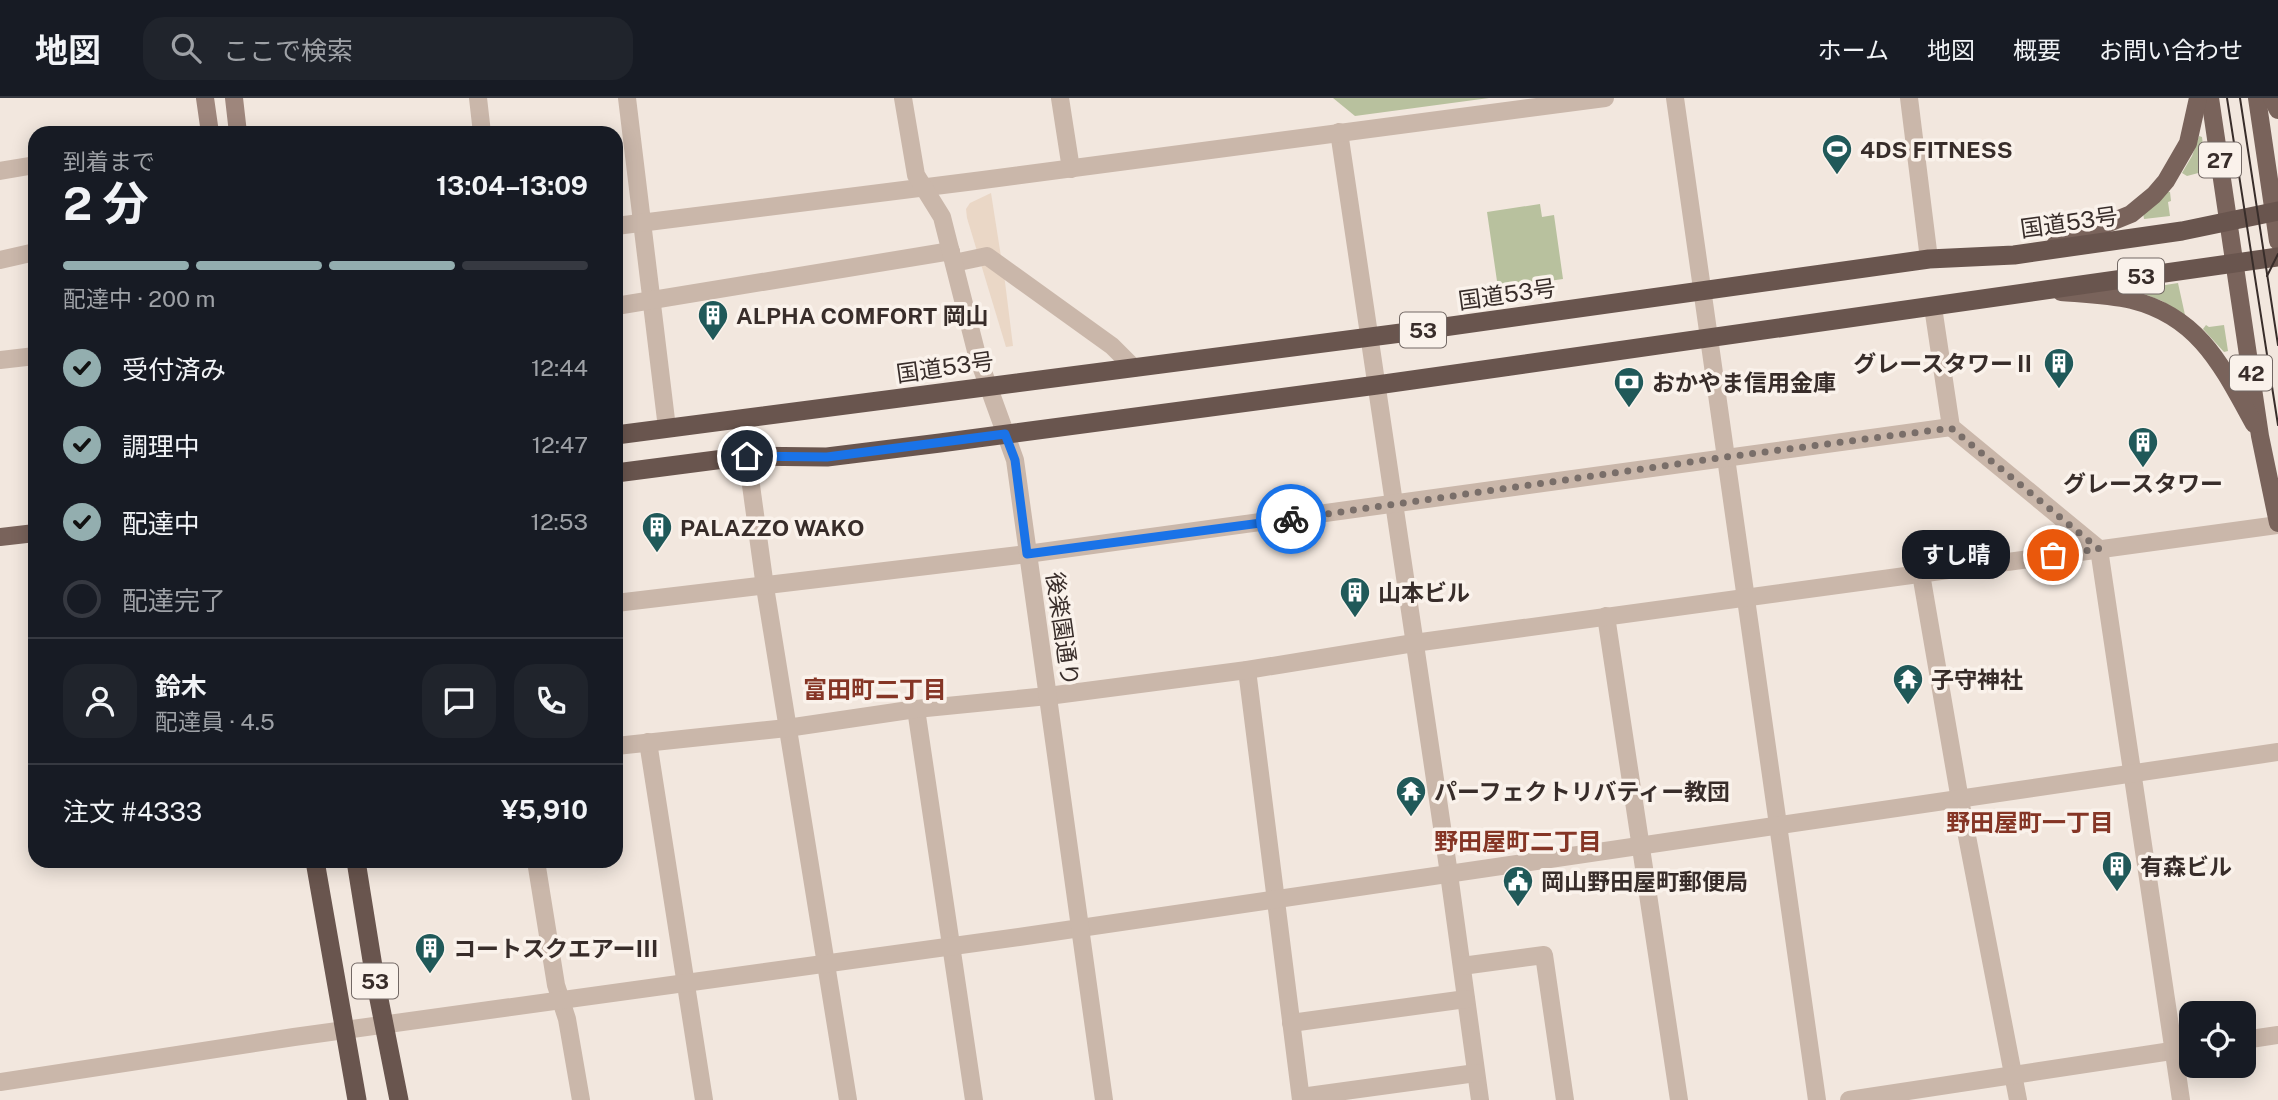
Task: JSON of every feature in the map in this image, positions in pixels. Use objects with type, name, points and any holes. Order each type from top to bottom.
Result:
[{"type":"highway","name":"国道53号","points":[[623,434],[1369,338],[1929,259],[2014,256],[2182,231],[2276,212]]},
{"type":"highway","name":"53","points":[[623,471],[747,456],[827,457],[1005,434],[1377,385],[2278,257]]},
{"type":"highway","name":"53","points":[[316,868],[356,1100]]},
{"type":"highway","name":"53","points":[[357,868],[399,1100]]},
{"type":"main road","points":[[205,98],[209,126]]},
{"type":"main road","points":[[234,98],[238,126]]},
{"type":"main road","points":[[2042,251],[2131,214],[2154,195],[2166,181],[2188,143],[2198,98]]},
{"type":"main road","name":"27","points":[[2210,98],[2228,221]]},
{"type":"main road","name":"27","points":[[2257,98],[2276,212],[2278,241]]},
{"type":"main road","points":[[2272,98],[2278,110]]},
{"type":"main road","name":"42","points":[[2228,221],[2260,436],[2278,524]]},
{"type":"main road","name":"42","points":[[2047,290],[2129,299],[2150,305],[2188,326],[2222,365],[2260,436]]},
{"type":"main road","points":[[0,537],[28,534]]},
{"type":"street","points":[[478,98],[481,126]]},
{"type":"street","points":[[626,98],[649,301],[667,428]]},
{"type":"street","name":"後楽園通り","points":[[903,98],[918,181],[942,218],[977,355],[1015,460],[1104,1100]]},
{"type":"street","points":[[1060,98],[1071,169]]},
{"type":"street","points":[[623,225],[1605,98]]},
{"type":"street","points":[[1675,98],[1817,1100]]},
{"type":"street","points":[[1909,98],[1929,259]]},
{"type":"street","points":[[1339,132],[1480,1100]]},
{"type":"street","points":[[0,171],[28,167]]},
{"type":"street","points":[[0,260],[28,254]]},
{"type":"street","points":[[623,305],[952,257],[987,256],[1112,346],[1134,368]]},
{"type":"street","points":[[1933,307],[1951,428],[2099,549],[2181,1100]]},
{"type":"street","points":[[0,360],[28,357]]},
{"type":"street","points":[[623,602],[1027,554],[1951,428]]},
{"type":"street","points":[[747,456],[787,728],[848,1100]]},
{"type":"street","points":[[623,745],[787,728],[916,709],[1048,696],[1247,670],[1414,643],[2278,524]]},
{"type":"street","points":[[1921,573],[1960,800],[2018,1100]]},
{"type":"street","points":[[1606,616],[1679,1100]]},
{"type":"street","points":[[1247,670],[1301,1099],[1476,1073]]},
{"type":"street","points":[[916,709],[974,1100]]},
{"type":"street","points":[[648,742],[704,1100]]},
{"type":"street","points":[[0,1082],[684,981],[826,964],[1276,900],[2278,752]]},
{"type":"street","points":[[537,868],[580,1100]]},
{"type":"street","points":[[1462,966],[1544,955],[1564,1100]]},
{"type":"street","points":[[1291,1023],[1466,999]]},
{"type":"street","points":[[2256,1038],[2278,1035]]},
{"type":"street","points":[[1849,1100],[2179,1049]]},
{"type":"green space","points":[[1333,98],[1489,98],[1355,116]]},
{"type":"green space","points":[[2199,136],[2202,137],[2206,171],[2187,176],[2182,173]]},
{"type":"green space","points":[[2170,192],[2170,216],[2144,219],[2143,213]]},
{"type":"green space","points":[[1540,204],[1542,217],[1554,215],[1563,279],[1498,288],[1487,212]]},
{"type":"green space","points":[[2178,283],[2185,315],[2162,301],[2134,290]]},
{"type":"green space","points":[[2206,325],[2224,325],[2228,351],[2224,352],[2203,329]]},
{"type":"shaded area","points":[[991,193],[1013,346],[1006,347],[966,209],[970,203]]},
{"type":"tram line","points":[[2227,98],[2278,425]]},
{"type":"tram line","points":[[2240,98],[2278,345]]},
{"type":"tram line","points":[[2267,276],[2278,254]]},
{"type":"way so far","points":[[1291,519],[1951,428],[2099,549],[2053,555]]},
{"type":"place","name":"4DS FITNESS","points":[[1837,176]]},
{"type":"place","name":"ALPHA COMFORT 岡山","points":[[713,342]]},
{"type":"place","name":"グレースタワーⅡ","points":[[2059,390]]},
{"type":"place","name":"おかやま信用金庫","points":[[1629,409]]},
{"type":"place","name":"グレースタワー","points":[[2143,469]]},
{"type":"place","name":"PALAZZO WAKO","points":[[657,554]]},
{"type":"place","name":"すし晴","points":[[2053,555]]},
{"type":"place","name":"山本ビル","points":[[1355,619]]},
{"type":"place","name":"子守神社","points":[[1908,706]]},
{"type":"place","name":"パーフェクトリバティー教団","points":[[1411,818]]},
{"type":"place","name":"有森ビル","points":[[2117,893]]},
{"type":"place","name":"岡山野田屋町郵便局","points":[[1518,908]]},
{"type":"place","name":"コートスクエアーⅢ","points":[[430,975]]},
{"type":"district","name":"富田町二丁目","points":[[875,689]]},
{"type":"district","name":"野田屋町一丁目","points":[[2030,822]]},
{"type":"district","name":"野田屋町二丁目","points":[[1518,841]]},
{"type":"route","points":[[747,456],[827,457],[1005,434],[1015,460],[1027,554],[1291,519]]}]
